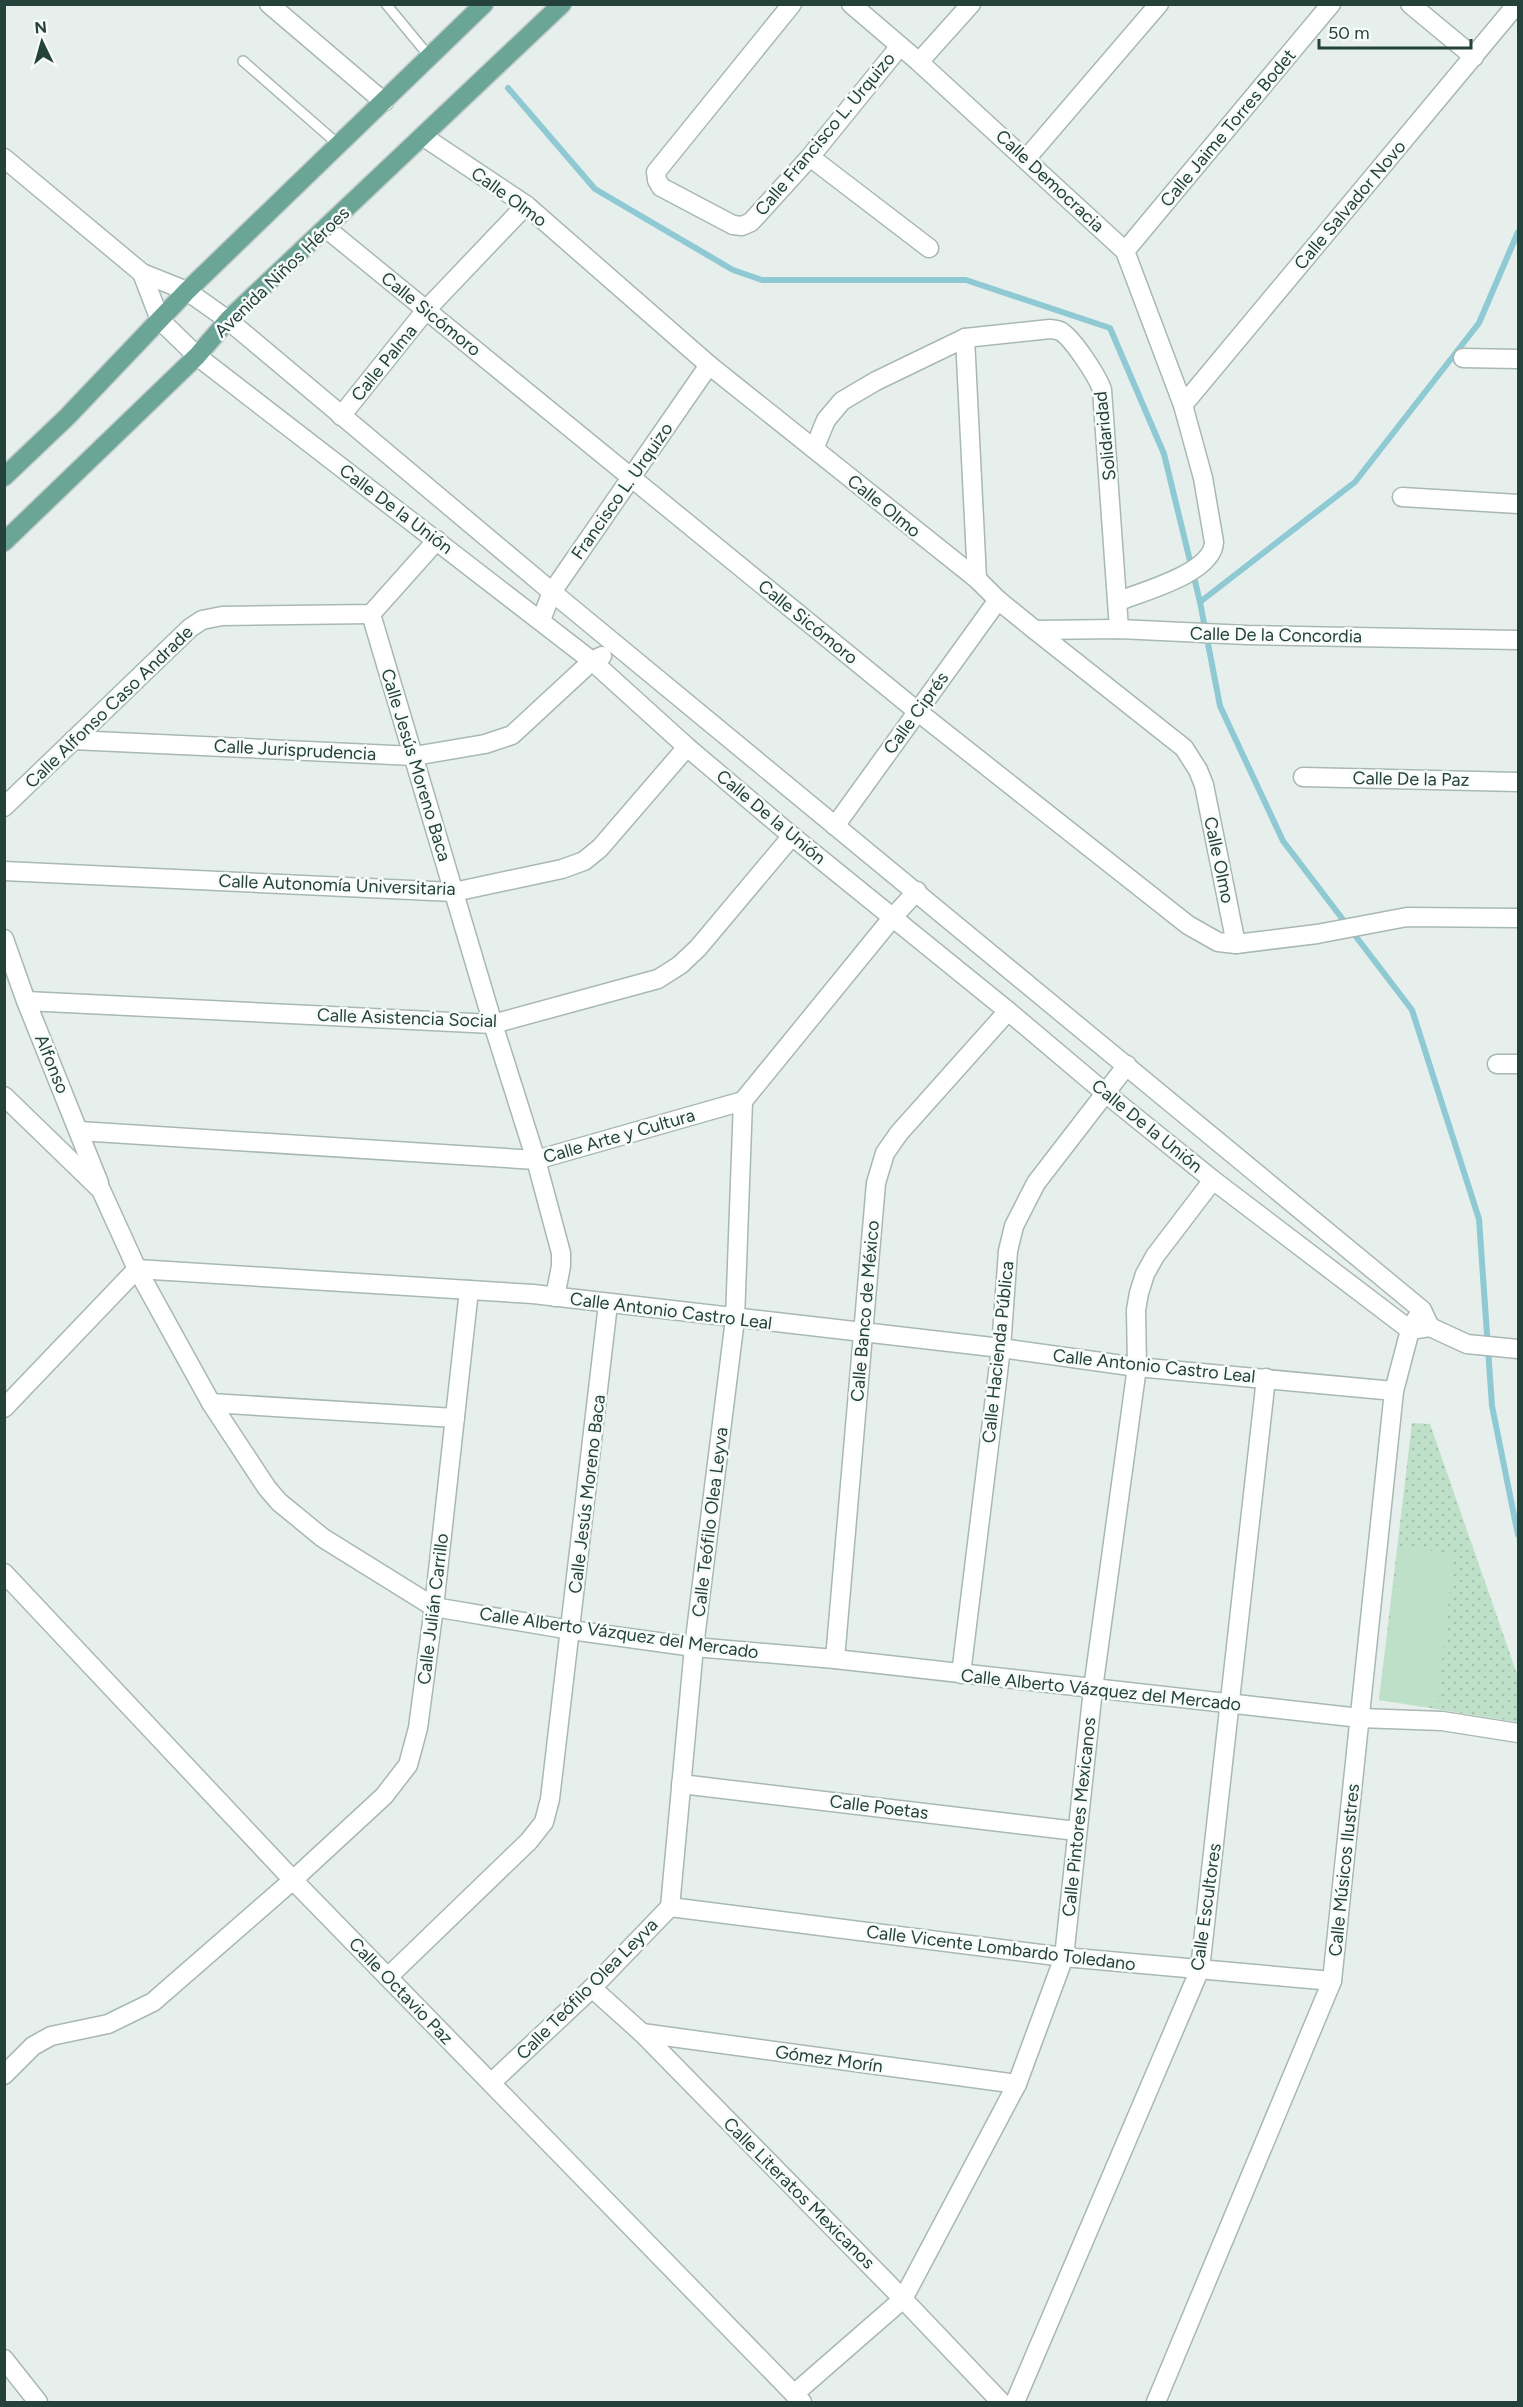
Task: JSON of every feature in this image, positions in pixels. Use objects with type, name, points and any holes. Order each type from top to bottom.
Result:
[{"type":"main road","points":[[4,477],[68,417],[187,291],[484,4]]},
{"type":"main road","name":"Avenida Niños Héroes","points":[[4,542],[197,356],[228,320],[327,229],[562,4]]},
{"type":"street","points":[[269,4],[384,102]]},
{"type":"street","name":"Calle Francisco L. Urquizo","points":[[792,4],[658,167],[657,180],[661,187],[733,225],[742,226],[751,222],[810,157],[900,46]]},
{"type":"street","name":"Calle Democracia","points":[[850,4],[919,62],[1125,251],[1183,405],[1203,478],[1214,548],[1208,559],[1192,572],[1119,601]]},
{"type":"street","name":"Calle Francisco L. Urquizo","points":[[919,62],[971,4]]},
{"type":"street","points":[[1026,159],[1159,4]]},
{"type":"street","name":"Calle Jaime Torres Bodet","points":[[1125,251],[1331,4]]},
{"type":"street","points":[[1410,4],[1474,57]]},
{"type":"street","name":"Calle Salvador Novo","points":[[1183,405],[1517,4]]},
{"type":"street","name":"Calle Olmo","points":[[424,137],[526,205],[709,365],[1184,748],[1204,785],[1236,944]]},
{"type":"street","points":[[810,157],[929,248]]},
{"type":"street","name":"Calle De la Unión","points":[[4,158],[142,273],[187,291],[228,320],[619,648],[917,891],[1422,1310],[1430,1327]]},
{"type":"street","name":"Calle Palma","points":[[341,416],[426,310],[526,205]]},
{"type":"street","name":"Calle Sicómoro","points":[[327,229],[917,711],[1188,926],[1218,942],[1236,944],[1317,934],[1407,917],[1518,918]]},
{"type":"street","name":"Calle De la Unión","points":[[142,273],[160,320],[197,356],[541,620],[592,661],[687,747],[792,836],[1104,1092],[1213,1180],[1410,1330]]},
{"type":"street","name":"Solidaridad","points":[[814,449],[826,420],[842,400],[965,338],[1050,329],[1059,331],[1068,338],[1099,380],[1104,402],[1119,601],[1119,629]]},
{"type":"street","points":[[965,338],[977,579]]},
{"type":"street","points":[[1463,358],[1518,360]]},
{"type":"street","name":"Francisco L. Urquizo","points":[[541,620],[552,592],[709,365]]},
{"type":"street","points":[[1402,497],[1518,504]]},
{"type":"street","points":[[371,614],[437,540]]},
{"type":"street","name":"Calle Ciprés","points":[[835,826],[998,600]]},
{"type":"street","name":"Calle Alfonso Caso Andrade","points":[[4,807],[190,628],[202,620],[222,616],[371,614]]},
{"type":"street","name":"Calle Jesús Moreno Baca","points":[[371,614],[493,1024],[536,1160],[561,1253],[555,1297]]},
{"type":"street","name":"Calle De la Concordia","points":[[1035,630],[1119,629],[1247,635],[1518,640]]},
{"type":"street","name":"Calle Jurisprudencia","points":[[73,740],[414,756],[485,744],[512,735],[592,661],[619,648]]},
{"type":"street","name":"Calle Autonomía Universitaria","points":[[4,871],[454,892],[562,869],[584,861],[600,848],[687,747]]},
{"type":"street","name":"Calle De la Paz","points":[[1303,777],[1518,782]]},
{"type":"street","name":"Calle Asistencia Social","points":[[26,1001],[493,1024],[658,979],[680,965],[698,948],[792,836]]},
{"type":"street","points":[[743,1101],[893,917],[917,891]]},
{"type":"street","name":"Alfonso","points":[[4,939],[26,1001],[101,1190]]},
{"type":"street","name":"Calle Banco de México","points":[[835,1659],[876,1183],[885,1154],[899,1133],[1008,1011]]},
{"type":"street","points":[[1497,1064],[1518,1064]]},
{"type":"street","name":"Calle Hacienda Pública","points":[[961,1674],[1001,1348],[1008,1251],[1014,1226],[1036,1183],[1127,1065]]},
{"type":"street","name":"Calle Alberto Vázquez del Mercado","points":[[4,1096],[101,1190],[137,1269],[211,1403],[257,1474],[279,1502],[322,1538],[434,1607],[571,1630],[694,1647],[835,1659],[1360,1718],[1442,1721],[1518,1733]]},
{"type":"street","name":"Calle Arte y Cultura","points":[[79,1131],[536,1160],[743,1101]]},
{"type":"street","name":"Calle Teófilo Olea Leyva","points":[[491,2083],[592,1988],[670,1907],[694,1647],[735,1319],[743,1101]]},
{"type":"street","name":"Calle Pintores Mexicanos","points":[[798,2398],[903,2299],[1017,2084],[1064,1957],[1093,1689],[1137,1367],[1136,1310],[1145,1274],[1155,1256],[1213,1180]]},
{"type":"street","points":[[4,1408],[137,1269]]},
{"type":"street","name":"Calle Antonio Castro Leal","points":[[137,1269],[555,1297],[1001,1348],[1137,1367],[1394,1391]]},
{"type":"street","name":"Calle Julián Carrillo","points":[[4,2075],[33,2046],[51,2036],[108,2024],[153,2002],[293,1880],[384,1796],[408,1765],[418,1728],[434,1607],[469,1290]]},
{"type":"street","name":"Calle Jesús Moreno Baca","points":[[388,1977],[503,1868],[544,1822],[550,1799],[571,1630],[608,1304]]},
{"type":"street","name":"Calle Músicos Ilustres","points":[[1156,2403],[1332,1981],[1394,1391],[1410,1330],[1422,1310]]},
{"type":"street","points":[[1410,1330],[1430,1327],[1467,1344],[1518,1349]]},
{"type":"street","name":"Calle Escultores","points":[[1015,2403],[1200,1969],[1266,1378]]},
{"type":"street","points":[[211,1403],[455,1418]]},
{"type":"street","name":"Calle Octavio Paz","points":[[4,1573],[293,1880],[798,2398]]},
{"type":"street","name":"Calle Poetas","points":[[681,1784],[1076,1831]]},
{"type":"street","name":"Calle Vicente Lombardo Toledano","points":[[670,1907],[1064,1957],[1332,1981]]},
{"type":"street","name":"Calle Literatos Mexicanos","points":[[592,1988],[642,2033],[903,2299],[1001,2403]]},
{"type":"street","name":"Gómez Morín","points":[[642,2033],[1017,2084]]},
{"type":"street","points":[[4,2359],[39,2403]]},
{"type":"lane","points":[[386,4],[429,56]]},
{"type":"lane","points":[[243,61],[339,145]]},
{"type":"green space","points":[[1412,1423],[1430,1424],[1518,1677],[1518,1722],[1379,1700]]},
{"type":"green space","points":[[1400,1546],[1454,1554],[1437,1707],[1379,1700]]},
{"type":"waterway","points":[[508,88],[595,189],[733,270],[762,280],[966,280],[1110,328],[1164,454],[1200,602],[1220,706],[1283,841],[1412,1010],[1479,1219],[1492,1406],[1518,1535]]},
{"type":"waterway","points":[[1200,602],[1355,482],[1479,323],[1518,232]]}]
